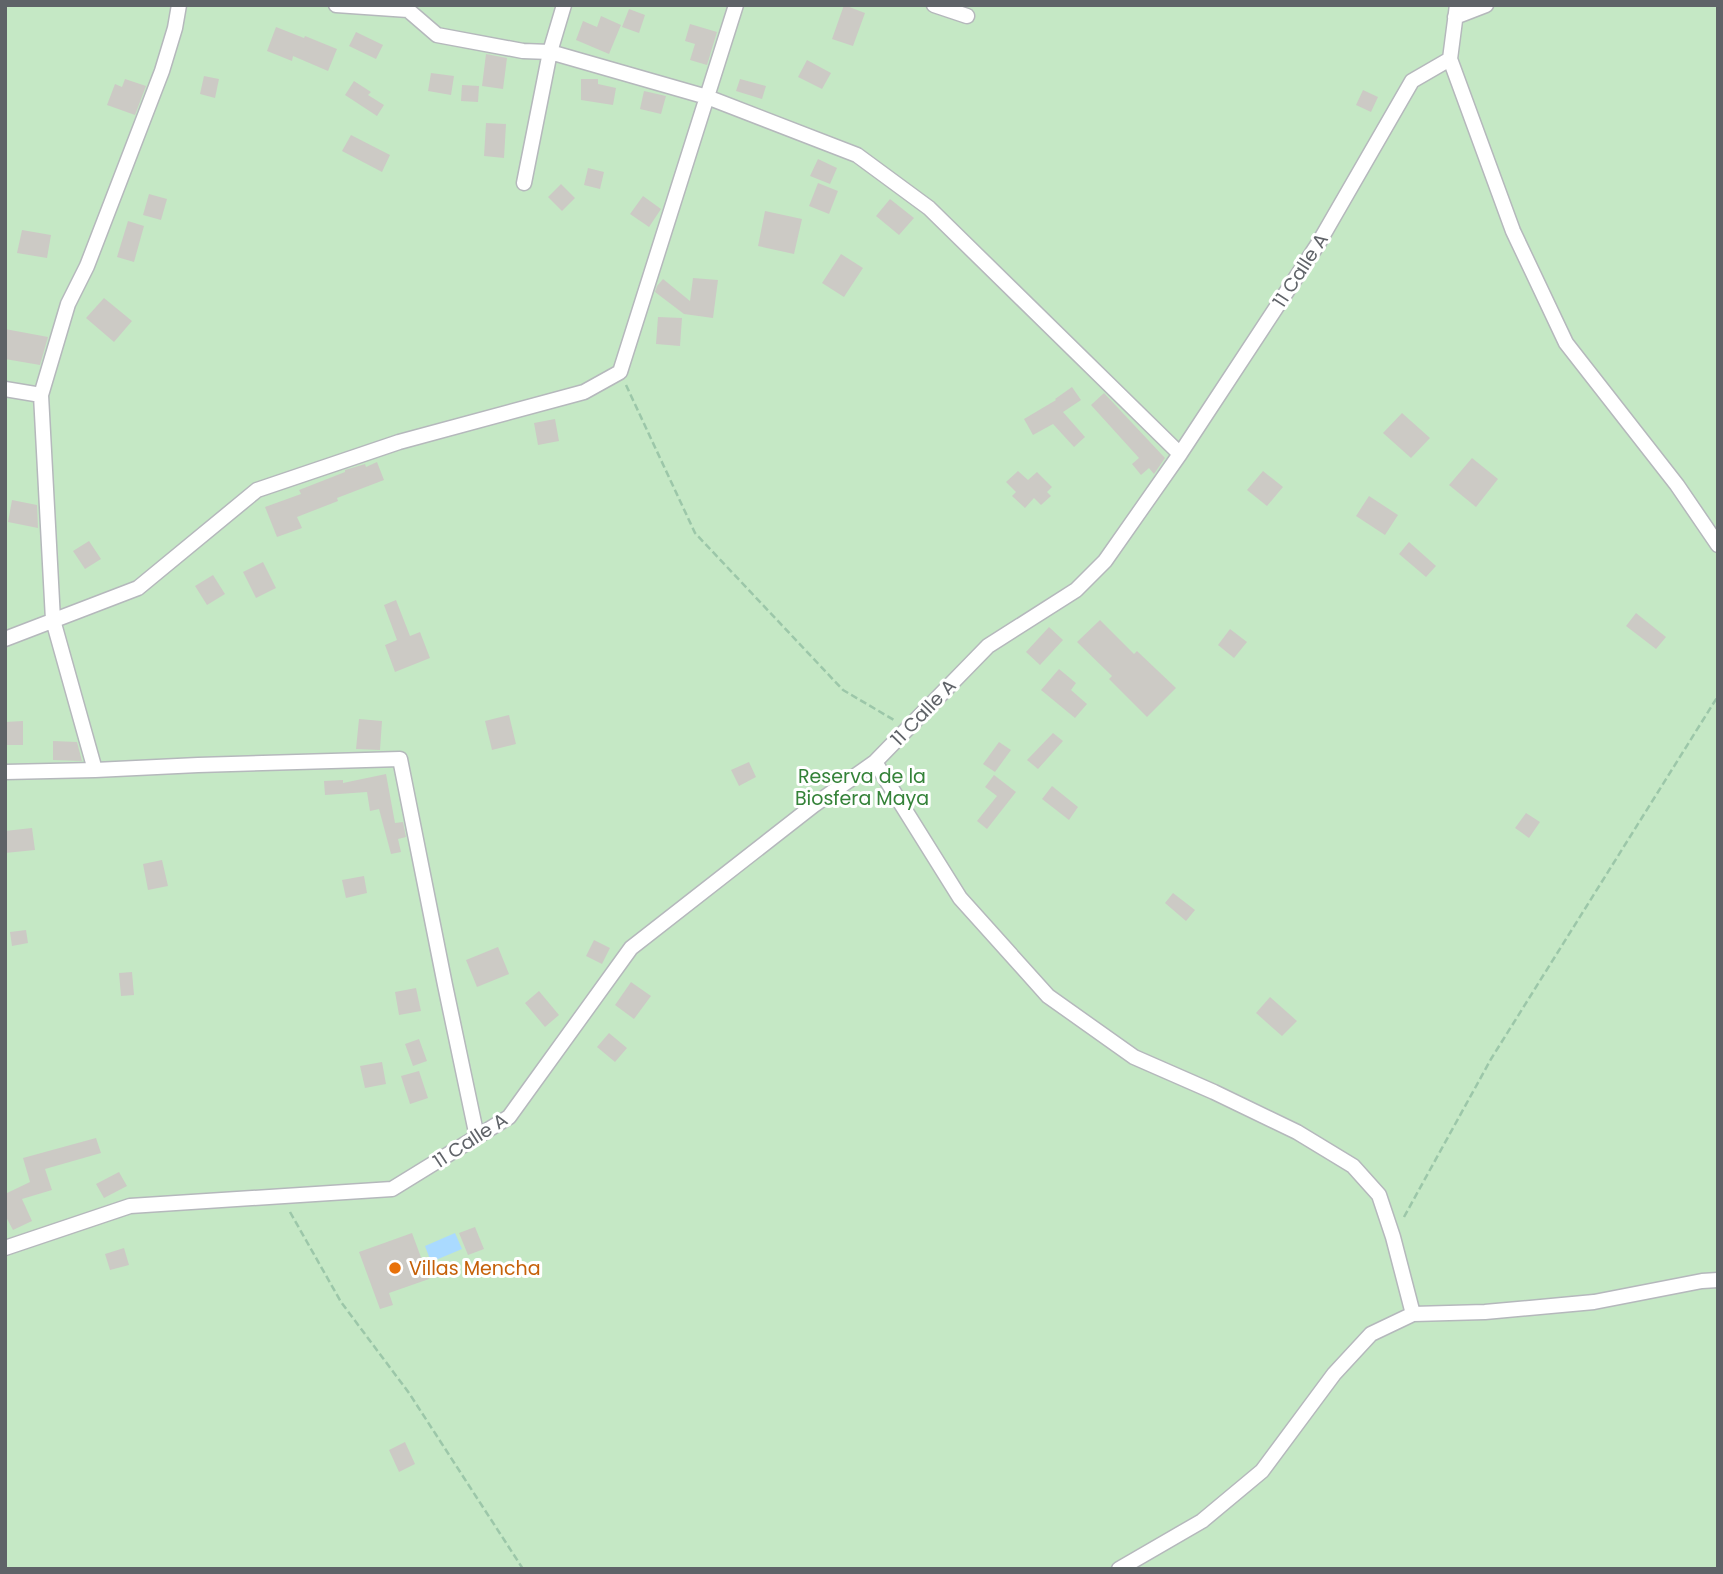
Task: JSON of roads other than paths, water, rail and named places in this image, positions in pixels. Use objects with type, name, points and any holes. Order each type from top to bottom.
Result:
[{"type":"street","points":[[95,770],[53,620],[41,395],[68,304],[87,265],[162,71],[175,28],[178,5]]},
{"type":"street","points":[[336,5],[408,8],[437,35],[523,51],[550,52],[707,97],[857,155],[929,208],[1180,454]]},
{"type":"street","points":[[524,183],[550,52],[564,5]]},
{"type":"street","points":[[5,639],[138,588],[257,490],[399,442],[584,392],[620,372],[736,5]]},
{"type":"street","points":[[934,5],[967,16]]},
{"type":"street","points":[[1486,5],[1456,11],[1450,59],[1513,230],[1566,343],[1677,485],[1718,545]]},
{"type":"street","name":"11 Calle A","points":[[5,1248],[130,1206],[392,1189],[509,1117],[631,948],[814,804],[875,762],[988,646],[1076,590],[1105,561],[1180,454],[1318,244],[1412,81],[1450,59]]},
{"type":"street","points":[[5,389],[41,395]]},
{"type":"street","points":[[5,772],[400,759],[477,1137]]},
{"type":"street","points":[[875,762],[960,898],[1048,996],[1134,1057],[1297,1132],[1353,1166],[1379,1195],[1413,1314]]},
{"type":"street","points":[[1119,1569],[1202,1521],[1262,1471],[1334,1374],[1371,1334],[1413,1314],[1485,1312],[1594,1302],[1718,1280]]},
{"type":"water","points":[[455,1233],[462,1249],[431,1262],[425,1246]]},
{"type":"place","name":"Villas Mencha","points":[[395,1268]]},
{"type":"park label","name":"Reserva de la Biosfera Maya","points":[[862,787]]}]
